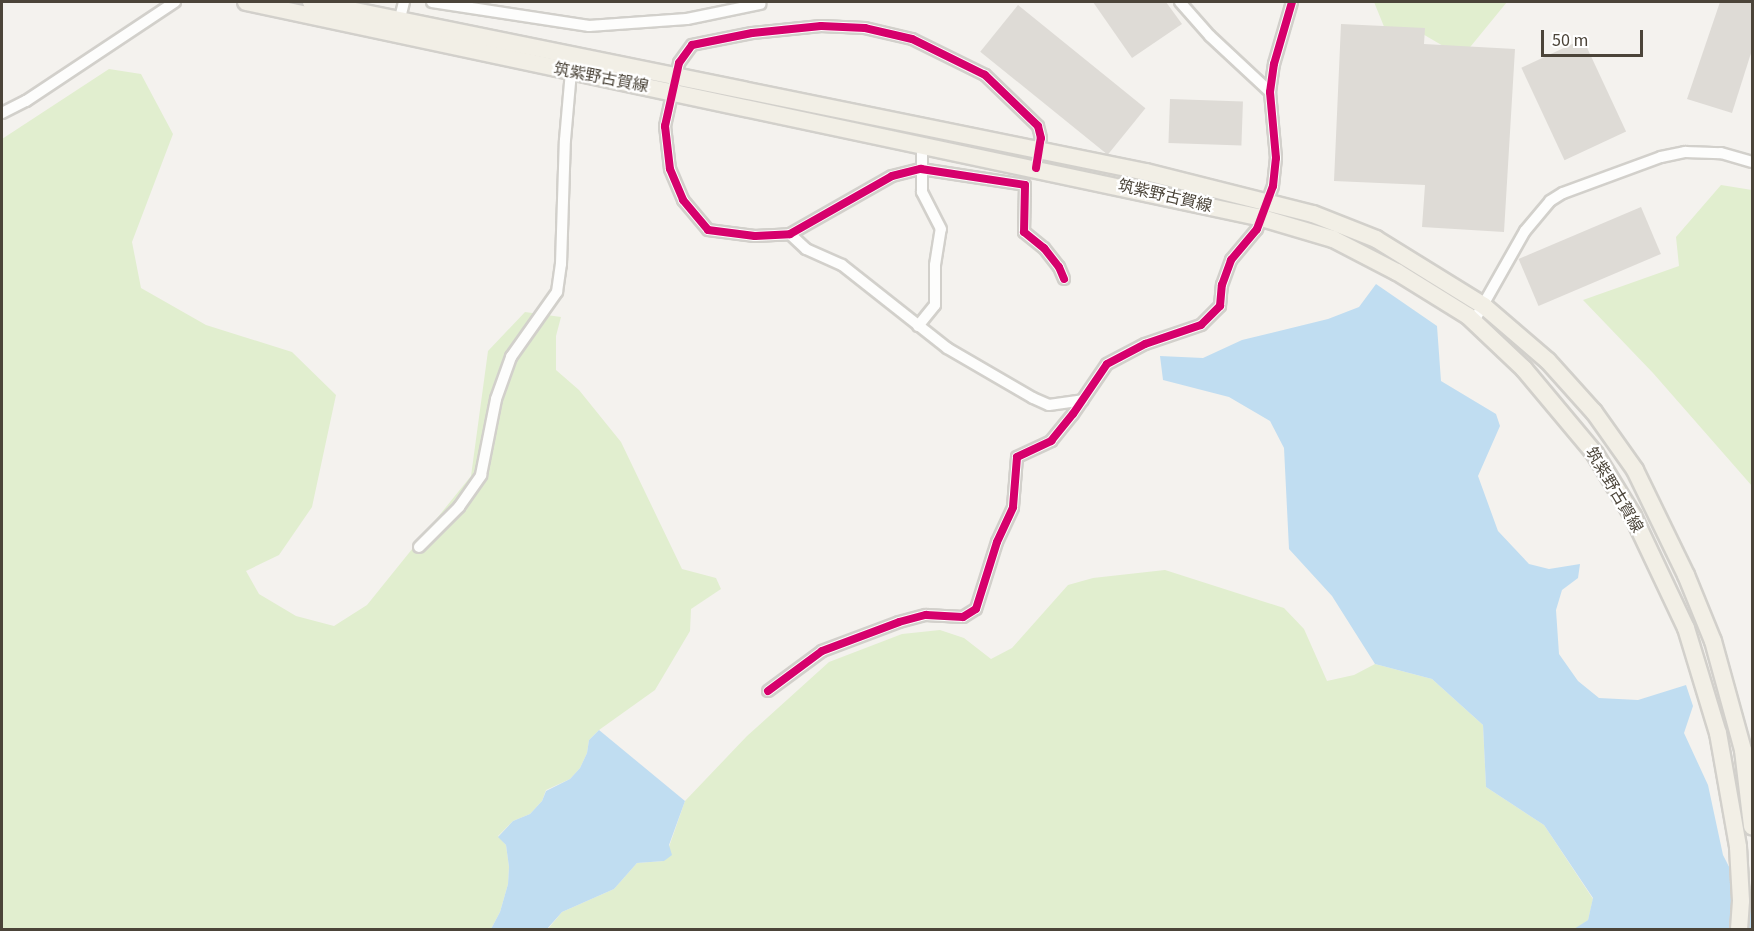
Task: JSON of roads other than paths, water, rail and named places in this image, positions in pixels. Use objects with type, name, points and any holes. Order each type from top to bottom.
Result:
[{"type":"main road","name":"筑紫野古賀線","points":[[246,2],[398,28],[675,85],[1039,150],[1268,201],[1313,214],[1376,239],[1484,306],[1548,361],[1594,412],[1635,470],[1686,575],[1716,652],[1743,750],[1752,826]]},
{"type":"main road","name":"筑紫野古賀線","points":[[311,2],[398,28],[571,72],[675,85],[922,144],[1262,218],[1333,239],[1397,272],[1474,321],[1524,369],[1596,454],[1633,516],[1686,628],[1718,733],[1745,847],[1739,930]]},
{"type":"main road","points":[[1745,847],[1752,857]]},
{"type":"street","points":[[2,113],[26,101],[175,2]]},
{"type":"street","points":[[398,28],[404,2]]},
{"type":"street","points":[[432,2],[589,26],[687,19],[760,4]]},
{"type":"street","points":[[1180,2],[1210,36],[1270,92]]},
{"type":"street","points":[[768,691],[822,651],[899,622],[926,615],[963,617],[976,609],[997,542],[1013,507],[1017,457],[1051,441],[1107,364],[1145,344],[1201,325],[1220,306],[1222,285],[1231,260],[1257,229],[1273,186],[1276,158],[1270,92],[1277,53],[1292,2]]},
{"type":"street","points":[[1036,168],[1041,138],[1038,126],[1024,109],[985,75],[912,39],[865,28],[821,26],[752,33],[692,45],[679,63],[665,126],[670,169],[683,200],[708,230],[755,236],[790,234],[892,176],[921,169],[1025,185],[1024,232],[1044,248],[1059,267],[1064,279]]},
{"type":"street","points":[[419,547],[459,507],[482,475],[496,399],[511,357],[557,292],[561,264],[565,140],[571,72]]},
{"type":"street","points":[[918,326],[935,305],[935,264],[941,229],[922,192],[922,144]]},
{"type":"street","points":[[1474,321],[1538,213],[1563,193],[1661,157],[1685,152],[1721,153],[1752,162]]},
{"type":"street","points":[[790,234],[806,249],[842,265],[947,348],[1033,398],[1049,405],[1083,400]]},
{"type":"water","points":[[1376,284],[1437,326],[1441,381],[1496,414],[1500,426],[1478,476],[1498,531],[1529,564],[1549,569],[1580,564],[1578,578],[1562,590],[1556,610],[1559,654],[1578,681],[1599,698],[1638,700],[1686,685],[1693,706],[1684,733],[1708,785],[1723,855],[1743,894],[1752,896],[1752,929],[1574,929],[1588,920],[1593,898],[1544,825],[1486,787],[1483,725],[1432,679],[1375,664],[1332,596],[1289,549],[1284,448],[1270,421],[1229,397],[1163,380],[1160,356],[1203,358],[1242,340],[1328,319],[1359,307]]},
{"type":"water","points":[[599,730],[685,801],[669,845],[672,855],[664,861],[637,863],[614,889],[562,912],[547,929],[491,929],[500,912],[508,884],[509,867],[506,845],[498,837],[513,821],[530,814],[542,801],[546,791],[570,779],[580,768],[587,753],[589,740]]}]
